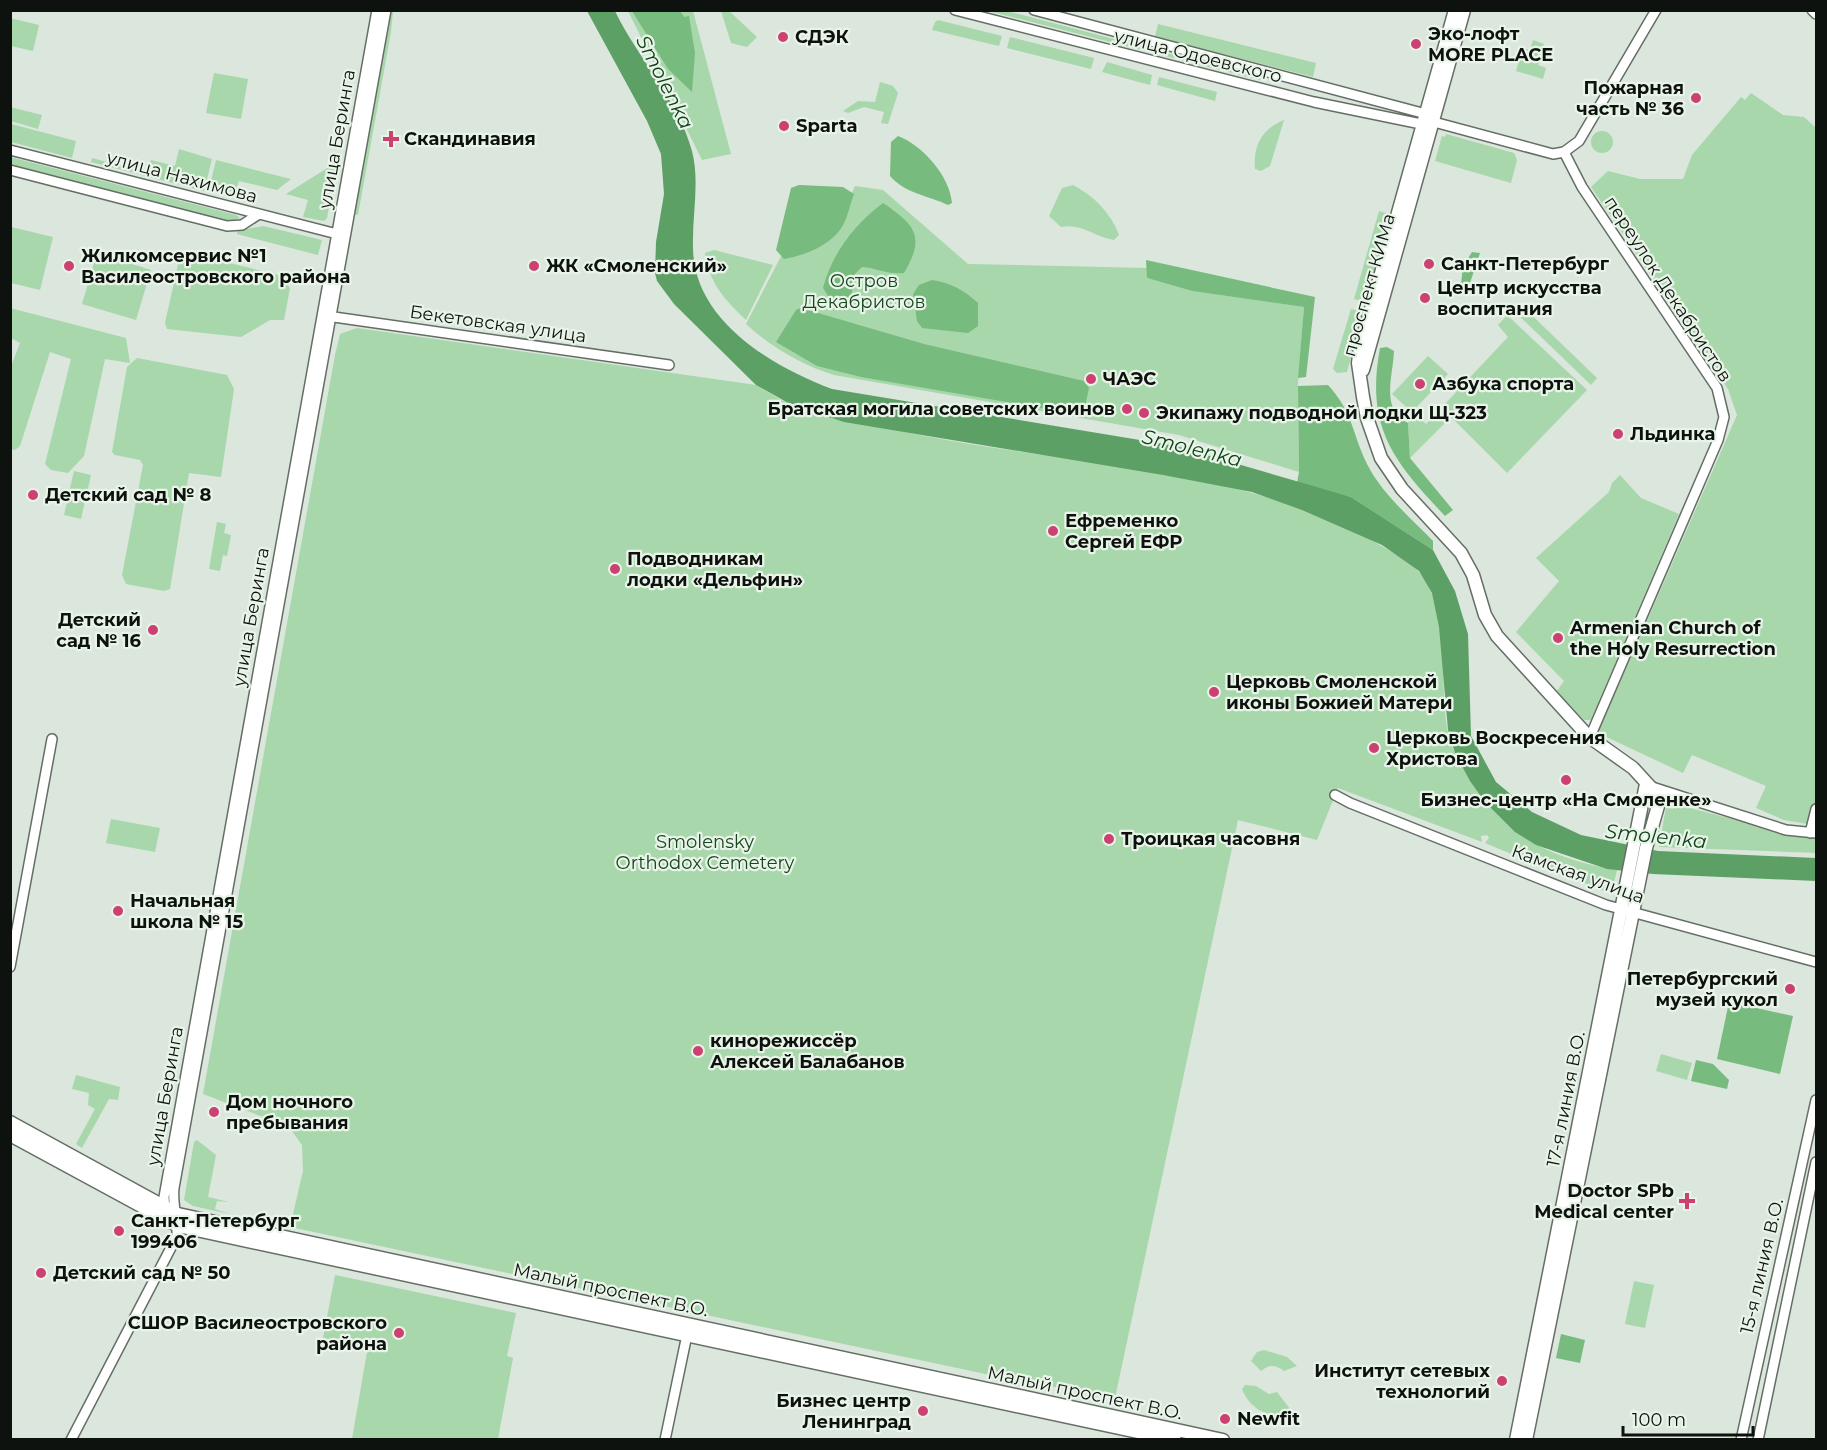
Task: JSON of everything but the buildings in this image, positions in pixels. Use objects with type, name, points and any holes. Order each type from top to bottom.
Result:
[{"type":"main road","name":"проспект КИМа","points":[[1455,10],[1361,376],[1367,418],[1382,458],[1391,474],[1461,553],[1473,575],[1485,615],[1497,636],[1588,736]]},
{"type":"main road","name":"проспект КИМа","points":[[1428,121],[1464,10]]},
{"type":"main road","points":[[1526,1440],[1639,847],[1646,784],[1633,768],[1588,736]]},
{"type":"main road","name":"17-я линия В.О.","points":[[1516,1440],[1627,911]]},
{"type":"main road","name":"Малый проспект В.О.","points":[[10,1122],[164,1208],[178,1220]]},
{"type":"main road","name":"Малый проспект В.О.","points":[[10,1135],[178,1220],[688,1330],[1223,1440]]},
{"type":"main road","name":"Малый проспект В.О.","points":[[688,1330],[1175,1440]]},
{"type":"street","name":"улица Беринга","points":[[71,1440],[171,1249],[178,1220],[173,1198],[174,1188],[341,235],[377,10]]},
{"type":"street","name":"улица Беринга","points":[[341,235],[386,10]]},
{"type":"street","name":"улица Одоевского","points":[[955,10],[978,14],[1265,90],[1428,121]]},
{"type":"street","name":"улица Одоевского","points":[[1034,10],[1270,72],[1428,121],[1540,152],[1564,152]]},
{"type":"street","points":[[1564,152],[1579,141],[1656,10]]},
{"type":"street","points":[[1812,10],[1816,14]]},
{"type":"street","points":[[1265,90],[1270,72]]},
{"type":"street","name":"улица Нахимова","points":[[10,150],[341,235]]},
{"type":"street","name":"переулок Декабристов","points":[[1564,152],[1582,187],[1716,388],[1724,417],[1705,473],[1593,730],[1588,736]]},
{"type":"street","points":[[10,170],[227,226],[242,225],[259,214]]},
{"type":"street","name":"улица Беринга","points":[[164,1208],[164,1197],[327,316]]},
{"type":"street","name":"Бекетовская улица","points":[[327,316],[669,365]]},
{"type":"street","points":[[10,967],[52,740]]},
{"type":"street","points":[[1646,784],[1786,830],[1813,833],[1816,809]]},
{"type":"street","name":"Камская улица","points":[[1335,795],[1357,806],[1627,911],[1816,962]]},
{"type":"street","name":"15-я линия В.О.","points":[[1741,1440],[1768,1316],[1812,1145],[1816,1100]]},
{"type":"street","points":[[1758,1440],[1816,1162]]},
{"type":"street","points":[[1768,1316],[1782,1320]]},
{"type":"street","points":[[665,1440],[688,1330]]},
{"type":"green space","points":[[390,11],[393,11],[391,32],[358,215],[354,214]]},
{"type":"green space","points":[[628,11],[693,11],[731,154],[702,160]]},
{"type":"green space","points":[[721,11],[729,11],[757,37],[747,47],[731,43]]},
{"type":"green space","points":[[988,11],[1007,11],[1262,78],[1260,80]]},
{"type":"green space","points":[[10,18],[39,25],[33,51],[11,46]]},
{"type":"green space","points":[[938,20],[1002,36],[999,46],[932,30]]},
{"type":"green space","points":[[1158,24],[1316,63],[1313,77],[1155,37]]},
{"type":"green space","points":[[1010,37],[1094,58],[1091,69],[1007,48]]},
{"type":"green space","points":[[1533,40],[1544,44],[1538,65],[1546,68],[1543,79],[1516,71],[1523,48],[1530,50]]},
{"type":"green space","points":[[1107,62],[1152,75],[1150,85],[1102,72]]},
{"type":"green space","points":[[214,73],[248,79],[241,119],[206,113]]},
{"type":"green space","points":[[1159,77],[1217,92],[1215,101],[1157,85]]},
{"type":"green space","points":[[880,82],[893,86],[898,93],[888,124],[881,123],[884,112],[864,107],[848,113],[843,111],[858,101],[875,102]]},
{"type":"green space","points":[[1751,93],[1783,115],[1804,117],[1816,128],[1816,801],[1807,824],[1784,820],[1756,808],[1766,786],[1692,755],[1683,773],[1598,733],[1737,415],[1728,389],[1591,187],[1608,171],[1640,179],[1683,179],[1692,155],[1741,97],[1745,100]]},
{"type":"green space","points":[[10,107],[42,115],[38,129],[11,121]]},
{"type":"green space","points":[[1284,120],[1270,166],[1261,171],[1255,169],[1257,145],[1260,139],[1270,128]]},
{"type":"green space","points":[[11,124],[76,141],[72,158],[11,142]]},
{"type":"green space","points":[[1602,131],[1610,134],[1613,142],[1610,150],[1602,153],[1594,150],[1591,142],[1594,134]]},
{"type":"green space","points":[[1446,134],[1514,153],[1517,160],[1511,183],[1435,161],[1442,136],[1445,137]]},
{"type":"green space","points":[[179,149],[212,159],[204,191],[91,162],[92,158],[147,173],[151,160],[175,166]]},
{"type":"green space","points":[[10,157],[236,215],[240,218],[228,222],[11,165]]},
{"type":"green space","points":[[216,160],[291,179],[277,190],[239,181],[235,192],[210,185]]},
{"type":"green space","points":[[337,162],[327,218],[324,221],[303,217],[308,200],[286,194]]},
{"type":"green space","points":[[1073,185],[1088,194],[1106,212],[1119,235],[1114,240],[1075,227],[1061,227],[1049,216],[1062,188]]},
{"type":"green space","name":"Остров Декабристов","points":[[855,186],[883,190],[968,264],[1147,268],[1147,278],[1192,291],[1304,307],[1298,382],[1299,472],[1179,435],[834,375],[799,361],[776,348],[746,324],[809,202],[850,197]]},
{"type":"green space","points":[[1379,211],[1390,214],[1366,302],[1354,299]]},
{"type":"green space","points":[[263,226],[322,240],[318,255],[237,234],[237,231]]},
{"type":"green space","points":[[11,227],[53,237],[40,290],[11,283]]},
{"type":"green space","points":[[714,250],[773,265],[746,320],[725,298],[714,282],[705,253]]},
{"type":"green space","points":[[181,251],[278,275],[290,288],[284,320],[270,320],[241,337],[167,329],[165,323]]},
{"type":"green space","points":[[97,253],[151,270],[136,320],[82,304]]},
{"type":"green space","points":[[1520,304],[1597,378],[1591,385],[1514,311]]},
{"type":"green space","points":[[10,308],[126,338],[130,363],[105,359],[84,456],[68,473],[51,470],[45,464],[71,359],[50,352],[20,446],[15,450],[11,449],[11,366],[20,343],[11,338]]},
{"type":"green space","points":[[1351,309],[1363,312],[1347,372],[1337,373],[1333,369]]},
{"type":"green space","points":[[1507,315],[1587,390],[1507,473],[1451,417],[1410,458],[1408,423],[1414,413],[1426,424],[1508,337],[1498,325]]},
{"type":"green space","name":"Smolensky Orthodox Cemetery","points":[[357,328],[756,385],[790,404],[812,411],[946,440],[1223,485],[1289,504],[1352,530],[1411,565],[1425,579],[1434,598],[1442,642],[1445,713],[1455,753],[1496,802],[1534,842],[1567,858],[1617,870],[1613,887],[1606,892],[1548,868],[1551,860],[1529,852],[1526,860],[1485,843],[1489,838],[1487,835],[1481,836],[1482,842],[1338,788],[1317,840],[1238,820],[1115,1398],[995,1376],[290,1227],[303,1171],[302,1145],[289,1127],[203,1094],[335,355],[340,334]]},
{"type":"green space","name":"Азбука спорта","points":[[1428,356],[1448,374],[1412,412],[1392,394]]},
{"type":"green space","points":[[137,358],[227,375],[234,389],[221,477],[189,473],[170,589],[164,591],[126,584],[122,575],[143,465],[140,460],[115,455],[112,452],[127,367]]},
{"type":"green space","points":[[74,471],[91,475],[81,519],[64,515]]},
{"type":"green space","points":[[1620,475],[1641,498],[1679,514],[1591,720],[1584,720],[1557,691],[1564,681],[1516,632],[1559,581],[1536,558],[1609,492],[1612,483]]},
{"type":"green space","points":[[217,522],[226,524],[224,533],[231,535],[227,556],[223,555],[220,571],[209,569]]},
{"type":"green space","points":[[1674,804],[1783,834],[1816,838],[1816,853],[1659,847],[1666,807],[1673,809]]},
{"type":"green space","points":[[111,819],[160,828],[155,852],[106,843]]},
{"type":"green space","points":[[1661,1054],[1692,1063],[1687,1080],[1656,1071]]},
{"type":"green space","points":[[76,1075],[120,1087],[118,1100],[109,1099],[82,1148],[76,1144],[95,1109],[88,1105],[89,1093],[72,1089]]},
{"type":"green space","points":[[197,1140],[216,1155],[208,1197],[229,1202],[217,1201],[215,1209],[230,1214],[193,1206],[184,1200],[194,1142]]},
{"type":"green space","points":[[335,1275],[516,1313],[507,1356],[513,1358],[498,1439],[352,1439],[367,1352],[322,1343]]},
{"type":"green space","points":[[1634,1281],[1654,1285],[1645,1328],[1625,1324]]},
{"type":"green space","points":[[1264,1350],[1287,1357],[1297,1366],[1284,1371],[1270,1366],[1261,1371],[1251,1361],[1257,1352]]},
{"type":"green space","points":[[1245,1385],[1256,1386],[1269,1394],[1277,1392],[1290,1409],[1276,1414],[1262,1411],[1245,1396],[1242,1389]]},
{"type":"shaded area","points":[[587,11],[615,11],[677,114],[686,132],[694,163],[696,187],[693,247],[696,273],[706,297],[721,318],[761,353],[832,389],[1176,446],[1351,497],[1433,550],[1455,591],[1468,634],[1471,736],[1496,782],[1532,812],[1581,835],[1658,851],[1816,858],[1816,881],[1653,874],[1607,869],[1536,845],[1515,832],[1485,802],[1470,781],[1455,753],[1448,730],[1439,627],[1432,593],[1419,571],[1382,545],[1302,510],[1252,492],[844,422],[790,404],[756,385],[674,304],[657,281],[656,242],[664,194],[661,154],[647,121]]},
{"type":"shaded area","points":[[632,11],[680,11],[684,17],[689,16],[695,53],[692,92],[668,69]]},
{"type":"shaded area","points":[[898,136],[916,146],[933,163],[946,182],[952,203],[948,205],[903,187],[890,176],[891,142]]},
{"type":"shaded area","points":[[799,185],[843,187],[854,194],[844,223],[837,234],[808,252],[784,259],[776,250],[791,188]]},
{"type":"shaded area","points":[[883,203],[903,218],[914,232],[914,250],[904,273],[862,267],[854,275],[851,299],[842,301],[830,299],[823,288],[832,263],[854,230]]},
{"type":"shaded area","points":[[1472,252],[1480,253],[1466,295],[1460,293],[1463,266]]},
{"type":"shaded area","points":[[1146,260],[1315,297],[1306,377],[1298,378],[1304,307],[1192,291],[1147,278]]},
{"type":"shaded area","points":[[932,280],[957,288],[978,303],[978,326],[968,333],[922,328],[917,321],[913,294],[919,285]]},
{"type":"shaded area","points":[[801,308],[924,344],[1084,381],[1089,388],[1084,411],[1076,414],[861,377],[817,366],[776,342],[796,310]]},
{"type":"shaded area","points":[[1387,347],[1394,351],[1391,401],[1399,417],[1408,423],[1410,458],[1453,510],[1445,516],[1398,460],[1381,422],[1376,376],[1380,348]]},
{"type":"shaded area","points":[[1328,385],[1343,404],[1373,475],[1397,505],[1433,541],[1433,550],[1351,497],[1297,483],[1299,472],[1298,386]]},
{"type":"shaded area","points":[[1729,1002],[1793,1016],[1780,1074],[1717,1059]]},
{"type":"shaded area","points":[[1696,1060],[1713,1064],[1729,1080],[1727,1089],[1691,1081]]},
{"type":"shaded area","points":[[1561,1334],[1585,1340],[1580,1363],[1556,1358]]},
{"type":"place","name":"СДЭК","points":[[783,37]]},
{"type":"place","name":"Эко-лофт MORE PLACE","points":[[1416,44]]},
{"type":"place","name":"Пожарная часть № 36","points":[[1696,98]]},
{"type":"place","name":"Sparta","points":[[784,126]]},
{"type":"place","name":"Скандинавия","points":[[391,139]]},
{"type":"place","name":"Санкт-Петербург","points":[[1429,264]]},
{"type":"place","name":"Жилкомсервис №1 Василеостровского района","points":[[69,266]]},
{"type":"place","name":"ЖК «Смоленский»","points":[[534,266]]},
{"type":"place","name":"Центр искусства воспитания","points":[[1425,298]]},
{"type":"place","name":"ЧАЭС","points":[[1091,379]]},
{"type":"place","name":"Азбука спорта","points":[[1420,384]]},
{"type":"place","name":"Братская могила советских воинов","points":[[1127,409]]},
{"type":"place","name":"Экипажу подводной лодки Щ-323","points":[[1144,413]]},
{"type":"place","name":"Льдинка","points":[[1618,434]]},
{"type":"place","name":"Детский сад № 8","points":[[33,495]]},
{"type":"place","name":"Ефременко Сергей ЕФР","points":[[1053,531]]},
{"type":"place","name":"Подводникам лодки «Дельфин»","points":[[615,569]]},
{"type":"place","name":"Детский сад № 16","points":[[153,630]]},
{"type":"place","name":"Armenian Church of the Holy Resurrection","points":[[1558,638]]},
{"type":"place","name":"Церковь Смоленской иконы Божией Матери","points":[[1214,692]]},
{"type":"place","name":"Церковь Воскресения Христова","points":[[1374,748]]},
{"type":"place","name":"Бизнес-центр «На Смоленке»","points":[[1566,780]]},
{"type":"place","name":"Троицкая часовня","points":[[1109,839]]},
{"type":"place","name":"Начальная школа № 15","points":[[118,911]]},
{"type":"place","name":"Петербургский музей кукол","points":[[1790,989]]},
{"type":"place","name":"кинорежиссёр Алексей Балабанов","points":[[698,1051]]},
{"type":"place","name":"Дом ночного пребывания","points":[[214,1112]]},
{"type":"place","name":"Doctor SPb Medical center","points":[[1687,1201]]},
{"type":"place","name":"Санкт-Петербург 199406","points":[[119,1231]]},
{"type":"place","name":"Детский сад № 50","points":[[41,1273]]},
{"type":"place","name":"СШОР Василеостровского района","points":[[399,1333]]},
{"type":"place","name":"Институт сетевых технологий","points":[[1502,1381]]},
{"type":"place","name":"Бизнес центр Ленинград","points":[[923,1411]]},
{"type":"place","name":"Newfit","points":[[1225,1419]]},
{"type":"water label","name":"Smolenka","points":[[665,82]]},
{"type":"water label","name":"Smolenka","points":[[1192,448]]},
{"type":"water label","name":"Smolenka","points":[[1656,836]]}]
